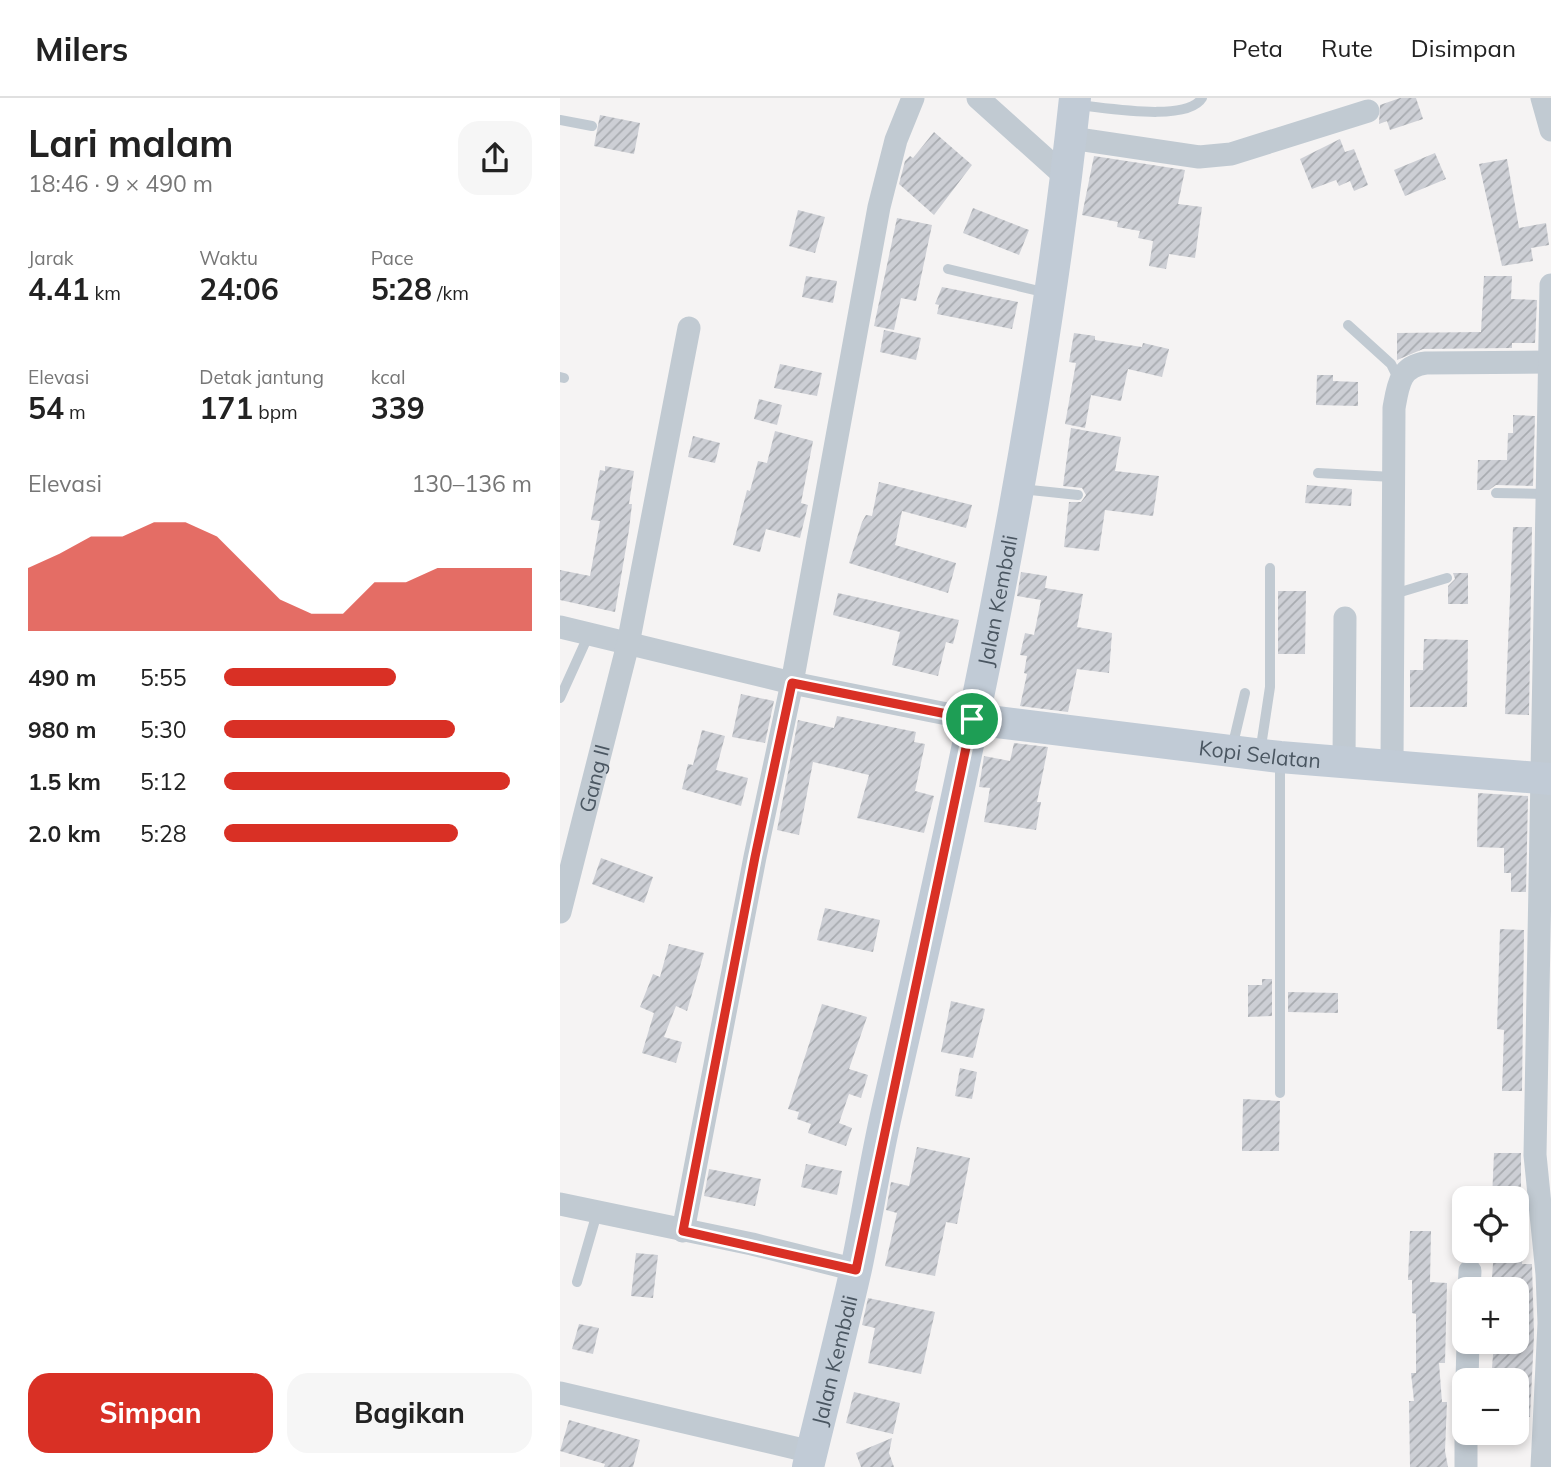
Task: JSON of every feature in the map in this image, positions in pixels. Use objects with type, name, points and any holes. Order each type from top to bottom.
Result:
[{"type":"street","points":[[683,1231],[755,857],[792,683],[879,207],[896,141],[913,98]]},
{"type":"street","points":[[978,98],[1067,178]]},
{"type":"street","points":[[1542,98],[1551,130]]},
{"type":"street","name":"Jalan Kembali","points":[[810,1460],[856,1270],[972,719],[1016,489],[1049,294],[1067,178],[1075,101]]},
{"type":"street","points":[[1071,138],[1199,157],[1242,151],[1367,111]]},
{"type":"street","points":[[1542,1467],[1549,1323],[1535,1155],[1546,778],[1551,285]]},
{"type":"street","name":"Gang II","points":[[560,912],[628,644],[689,328]]},
{"type":"street","points":[[1392,765],[1394,408],[1399,380],[1415,364],[1549,362]]},
{"type":"street","points":[[1344,762],[1345,618]]},
{"type":"street","points":[[560,627],[792,683],[972,719]]},
{"type":"street","name":"Kopi Selatan","points":[[972,719],[1257,754],[1546,778]]},
{"type":"street","points":[[560,1204],[856,1270]]},
{"type":"street","points":[[560,1393],[810,1460]]},
{"type":"street","points":[[1466,1445],[1466,1467]]},
{"type":"lane","points":[[1075,101],[1153,112],[1187,110],[1202,98]]},
{"type":"lane","points":[[560,120],[592,126]]},
{"type":"lane","points":[[948,269],[1049,294]]},
{"type":"lane","points":[[1348,325],[1385,357],[1399,380]]},
{"type":"lane","points":[[1318,473],[1393,477]]},
{"type":"lane","points":[[1016,489],[1078,495]]},
{"type":"lane","points":[[1496,493],[1547,494]]},
{"type":"lane","points":[[1257,754],[1270,687],[1270,568]]},
{"type":"lane","points":[[1394,594],[1447,578]]},
{"type":"lane","points":[[560,698],[589,634]]},
{"type":"lane","points":[[1245,693],[1257,754],[1280,1093]]},
{"type":"lane","points":[[577,1282],[597,1213]]},
{"type":"building","points":[[1400,98],[1416,98],[1423,119],[1390,130],[1387,121],[1379,124],[1380,105]]},
{"type":"building","points":[[600,115],[640,123],[634,154],[594,146]]},
{"type":"building","points":[[934,132],[972,165],[934,215],[899,184],[905,161],[910,156],[913,158]]},
{"type":"building","points":[[1340,139],[1345,152],[1354,149],[1368,185],[1354,191],[1350,181],[1339,186],[1336,180],[1312,189],[1300,159]]},
{"type":"building","points":[[1435,153],[1446,179],[1405,196],[1394,170]]},
{"type":"building","points":[[1094,156],[1185,170],[1178,204],[1202,207],[1195,258],[1169,254],[1166,269],[1149,266],[1153,241],[1138,238],[1140,231],[1117,227],[1118,222],[1082,215]]},
{"type":"building","points":[[1507,159],[1519,228],[1546,223],[1549,245],[1531,248],[1533,261],[1502,266],[1479,164]]},
{"type":"building","points":[[973,208],[1029,230],[1019,255],[963,233]]},
{"type":"building","points":[[798,210],[825,217],[815,253],[789,246]]},
{"type":"building","points":[[897,218],[932,225],[916,301],[901,298],[894,330],[874,326]]},
{"type":"building","points":[[806,276],[837,281],[833,303],[802,297]]},
{"type":"building","points":[[1484,276],[1512,276],[1511,299],[1537,300],[1535,343],[1512,343],[1512,348],[1423,349],[1397,360],[1397,333],[1481,332]]},
{"type":"building","points":[[942,287],[1018,302],[1012,329],[937,314],[939,305],[935,304]]},
{"type":"building","points":[[884,330],[921,338],[916,360],[880,352]]},
{"type":"building","points":[[1074,333],[1095,336],[1095,340],[1142,347],[1143,343],[1169,349],[1162,377],[1128,369],[1121,401],[1091,395],[1085,428],[1065,424],[1076,363],[1069,362]]},
{"type":"building","points":[[780,364],[822,373],[817,396],[774,388]]},
{"type":"building","points":[[1317,375],[1333,375],[1333,381],[1358,382],[1358,406],[1316,405]]},
{"type":"building","points":[[759,399],[782,405],[777,425],[754,419]]},
{"type":"building","points":[[1513,415],[1535,416],[1533,486],[1496,485],[1489,490],[1477,490],[1478,460],[1507,460],[1508,433],[1513,433]]},
{"type":"building","points":[[1071,428],[1121,437],[1115,471],[1159,476],[1153,516],[1105,510],[1099,551],[1064,547],[1069,502],[1081,502],[1086,495],[1082,488],[1063,486]]},
{"type":"building","points":[[775,431],[813,441],[801,503],[808,505],[800,538],[766,529],[760,552],[733,545],[747,490],[750,491],[758,461],[767,463]]},
{"type":"building","points":[[693,436],[720,443],[715,463],[688,457]]},
{"type":"building","points":[[605,466],[634,471],[629,504],[632,504],[629,530],[615,612],[560,600],[560,570],[590,576],[600,521],[591,520],[600,470],[605,471]]},
{"type":"building","points":[[879,482],[972,505],[966,528],[902,511],[895,545],[956,563],[948,593],[849,563],[862,522],[866,515],[872,516]]},
{"type":"building","points":[[1307,485],[1352,489],[1351,506],[1305,503]]},
{"type":"building","points":[[1513,527],[1532,527],[1529,715],[1505,714]]},
{"type":"building","points":[[1021,572],[1047,576],[1045,588],[1083,594],[1077,627],[1112,633],[1109,673],[1077,669],[1068,712],[1020,706],[1027,674],[1024,673],[1027,656],[1020,655],[1025,633],[1034,635],[1041,600],[1017,596]]},
{"type":"building","points":[[1453,573],[1468,573],[1468,604],[1448,604],[1448,586],[1455,579]]},
{"type":"building","points":[[1278,591],[1306,591],[1305,654],[1278,654]]},
{"type":"building","points":[[838,593],[959,620],[953,644],[946,642],[938,676],[892,665],[900,632],[833,615]]},
{"type":"building","points":[[1424,639],[1468,640],[1467,707],[1410,707],[1410,670],[1423,670]]},
{"type":"building","points":[[741,694],[774,701],[765,743],[732,737]]},
{"type":"building","points":[[837,716],[916,732],[914,742],[925,744],[915,791],[934,796],[924,833],[857,818],[869,775],[813,762],[799,835],[777,830],[798,720],[834,728]]},
{"type":"building","points":[[702,730],[725,736],[716,770],[748,778],[741,806],[682,789],[688,764],[693,765]]},
{"type":"building","points":[[1014,743],[1048,747],[1037,802],[1041,802],[1036,830],[984,822],[990,788],[979,787],[984,756],[1010,761]]},
{"type":"building","points":[[1478,793],[1528,796],[1526,892],[1511,892],[1511,873],[1504,873],[1504,848],[1477,847]]},
{"type":"building","points":[[601,858],[653,877],[644,903],[592,884]]},
{"type":"building","points":[[825,908],[880,920],[873,952],[817,940]]},
{"type":"building","points":[[1500,929],[1524,930],[1522,1091],[1502,1091],[1504,1030],[1497,1029]]},
{"type":"building","points":[[669,944],[704,953],[687,1011],[676,1006],[664,1037],[682,1042],[676,1063],[642,1053],[654,1013],[640,1007],[653,974],[660,977]]},
{"type":"building","points":[[1262,979],[1272,979],[1272,1016],[1248,1017],[1248,985],[1262,985]]},
{"type":"building","points":[[1288,992],[1338,993],[1338,1013],[1288,1012]]},
{"type":"building","points":[[951,1001],[985,1009],[973,1058],[941,1052]]},
{"type":"building","points":[[822,1004],[867,1017],[849,1069],[868,1075],[861,1098],[849,1094],[839,1123],[852,1128],[846,1146],[808,1133],[811,1124],[797,1119],[799,1112],[788,1109]]},
{"type":"building","points":[[960,1068],[977,1072],[972,1099],[955,1096]]},
{"type":"building","points":[[1243,1099],[1280,1101],[1279,1151],[1242,1151]]},
{"type":"building","points":[[917,1147],[970,1158],[957,1224],[946,1222],[935,1276],[885,1266],[897,1213],[886,1210],[891,1182],[909,1186]]},
{"type":"building","points":[[1494,1153],[1521,1153],[1521,1186],[1493,1186]]},
{"type":"building","points":[[806,1164],[842,1171],[837,1195],[801,1187]]},
{"type":"building","points":[[709,1169],[761,1179],[755,1206],[704,1196]]},
{"type":"building","points":[[1410,1231],[1431,1231],[1430,1282],[1447,1283],[1445,1363],[1439,1363],[1442,1402],[1447,1402],[1445,1451],[1448,1467],[1410,1467],[1409,1401],[1414,1401],[1411,1373],[1416,1373],[1416,1314],[1412,1313],[1412,1280],[1408,1280]]},
{"type":"building","points":[[636,1253],[658,1255],[653,1298],[631,1296]]},
{"type":"building","points":[[1493,1263],[1532,1264],[1534,1335],[1530,1417],[1529,1368],[1492,1368],[1493,1354],[1529,1354],[1529,1277],[1492,1277]]},
{"type":"building","points":[[868,1298],[935,1312],[921,1374],[868,1363],[875,1328],[862,1325]]},
{"type":"building","points":[[579,1324],[599,1328],[593,1354],[572,1349]]},
{"type":"building","points":[[854,1392],[900,1403],[893,1434],[846,1423]]},
{"type":"building","points":[[569,1420],[640,1440],[633,1467],[604,1467],[605,1464],[560,1451]]},
{"type":"building","points":[[892,1438],[889,1453],[894,1467],[861,1467],[856,1453]]},
{"type":"route","points":[[792,683],[972,719],[886,1117],[856,1270],[752,1244],[683,1231],[755,857],[792,683]]}]
